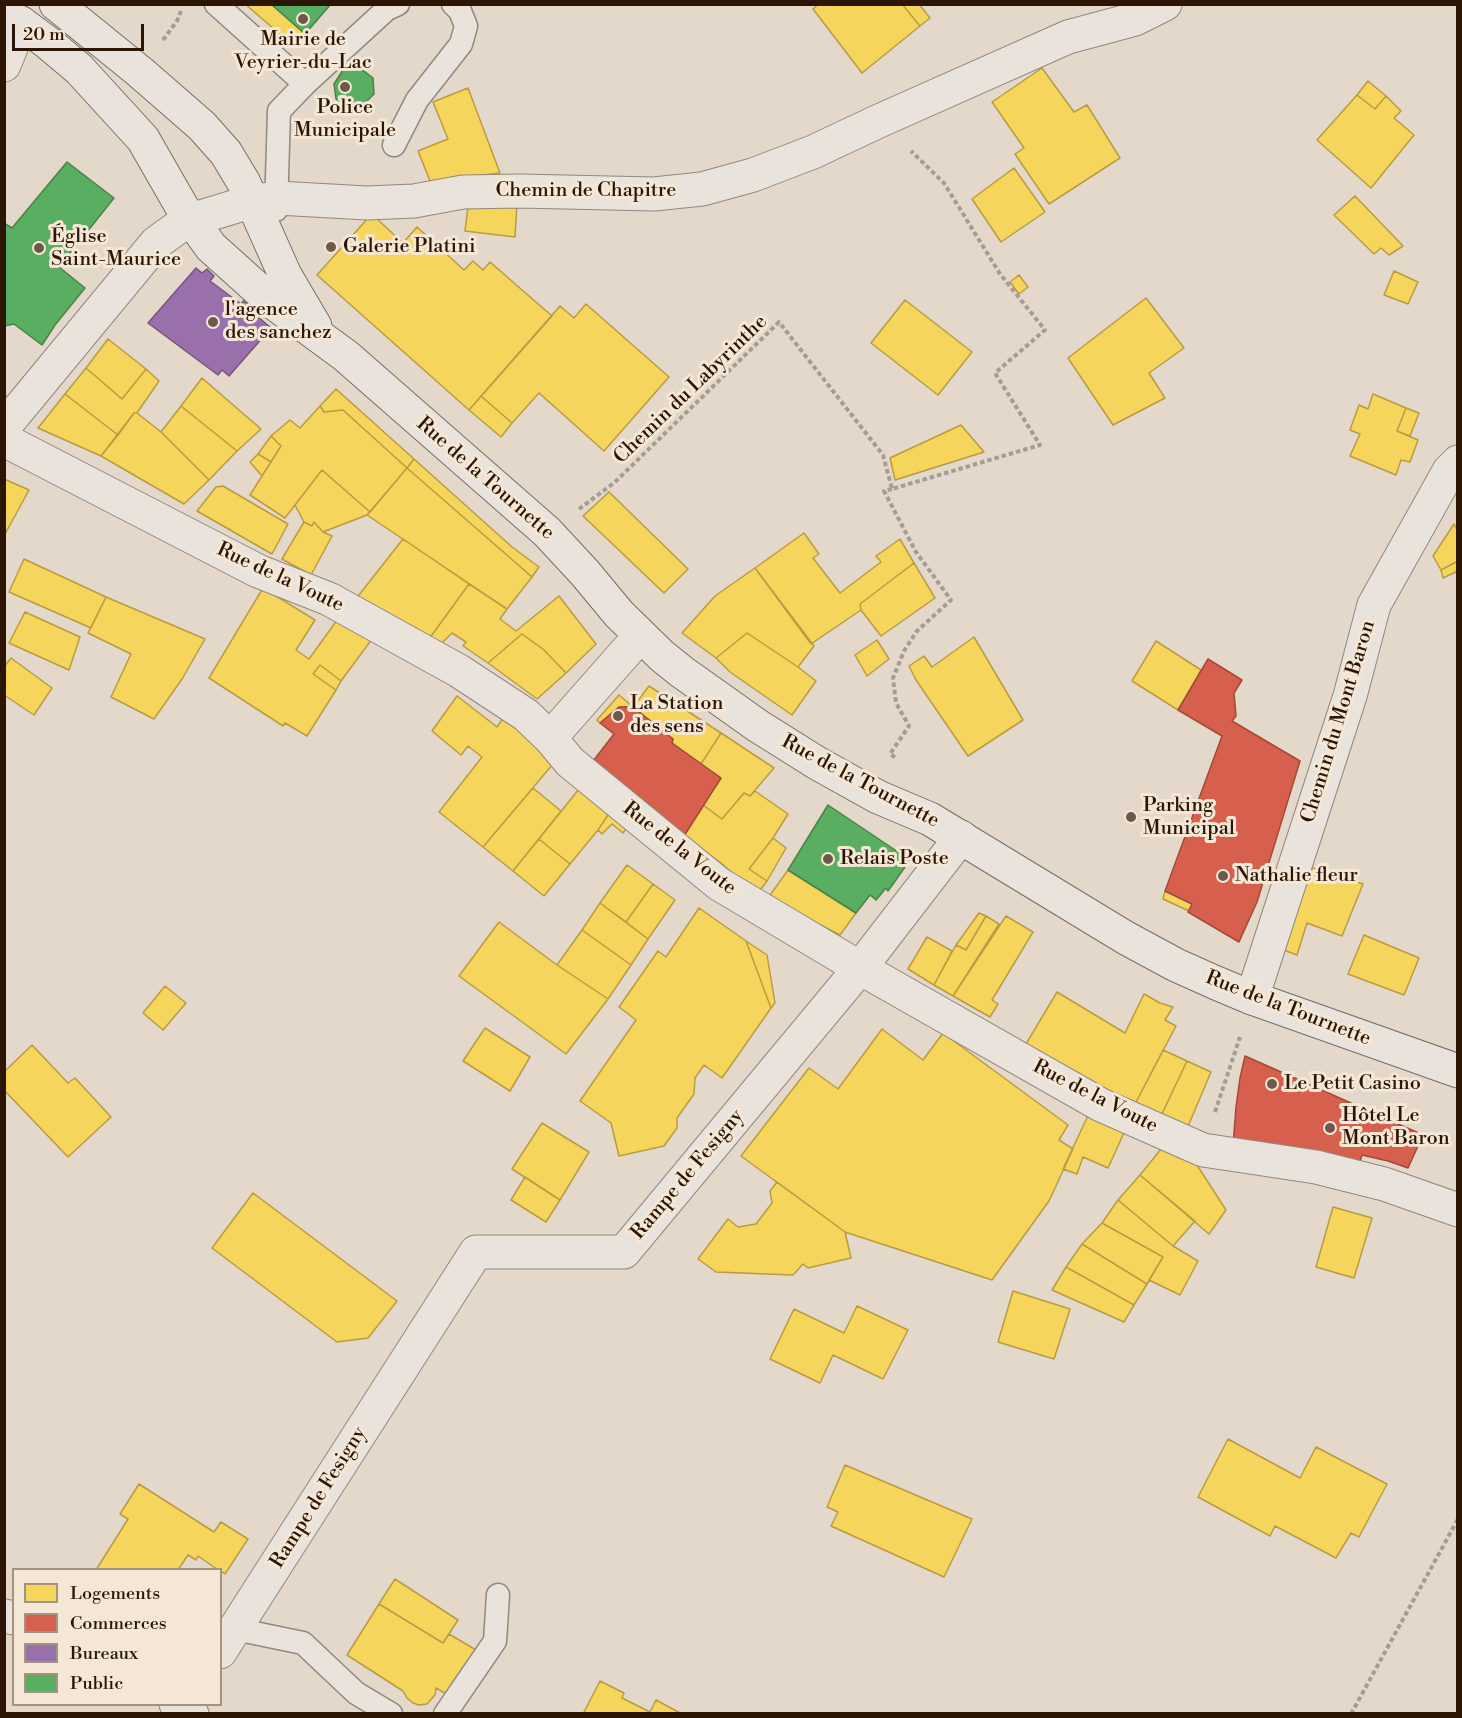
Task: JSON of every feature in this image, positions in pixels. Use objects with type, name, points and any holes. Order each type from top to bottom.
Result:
[{"type":"street","name":"Rue de la Tournette","points":[[56,4],[202,126],[226,153],[244,183],[265,199],[275,252],[285,275],[322,338]]},
{"type":"street","name":"Chemin de Chapitre","points":[[4,427],[156,243],[191,220],[265,199],[368,203],[414,201],[463,192],[654,194],[702,189],[753,176],[813,152],[1068,37],[1135,19],[1165,4]]},
{"type":"street","name":"Rue de la Tournette","points":[[13,19],[48,43],[79,69],[143,139],[182,207],[211,247],[271,301],[346,356],[547,532],[640,636],[682,672],[817,763],[878,796],[930,819],[1126,938],[1176,965],[1252,998],[1458,1071]]},
{"type":"street","points":[[4,65],[13,19]]},
{"type":"street","name":"Rue de la Voute","points":[[4,436],[14,445],[258,571],[329,599],[449,665],[526,716],[570,762],[719,884],[860,968],[1101,1105],[1203,1150],[1316,1167],[1384,1184],[1458,1210]]},
{"type":"street","name":"Chemin du Mont Baron","points":[[1252,998],[1350,696],[1374,605],[1449,471],[1458,462]]},
{"type":"street","points":[[549,738],[640,636]]},
{"type":"street","name":"Rampe de Fesigny","points":[[228,1641],[476,1252],[624,1252],[860,968],[961,837]]},
{"type":"lane","points":[[216,4],[305,84]]},
{"type":"lane","points":[[394,145],[417,100],[461,44],[465,26],[460,11],[453,4]]},
{"type":"lane","points":[[265,199],[279,111],[305,84],[391,6]]},
{"type":"lane","points":[[445,1713],[495,1641],[498,1595]]},
{"type":"lane","points":[[228,1641],[303,1643],[356,1693],[391,1713]]},
{"type":"path","points":[[879,121],[944,183],[1000,274],[1045,330],[995,374],[1040,445],[892,489]]},
{"type":"path","name":"Chemin du Labyrinthe","points":[[547,532],[614,483],[779,322],[883,454],[892,489],[884,491],[916,552],[951,600],[917,631],[904,651],[893,678],[896,703],[909,726],[890,754],[904,764]]},
{"type":"path","points":[[1203,1150],[1252,998]]},
{"type":"path","points":[[1351,1713],[1458,1519]]},
{"type":"building: Logements","points":[[245,4],[271,4],[305,34],[295,47]]},
{"type":"building: Logements","points":[[819,4],[902,4],[920,26],[862,73],[813,9]]},
{"type":"building: Logements","points":[[902,4],[919,4],[930,18],[920,26]]},
{"type":"building: Logements","points":[[1042,68],[1074,112],[1087,105],[1120,158],[1049,204],[1015,154],[1024,148],[992,102]]},
{"type":"building: Logements","points":[[1368,81],[1386,96],[1375,109],[1357,95]]},
{"type":"building: Logements","points":[[468,88],[500,173],[430,181],[418,151],[448,139],[433,102]]},
{"type":"building: Logements","points":[[1357,95],[1375,109],[1386,96],[1401,111],[1394,118],[1414,135],[1371,188],[1317,140]]},
{"type":"building: Logements","points":[[1014,168],[1045,212],[1001,242],[972,199]]},
{"type":"building: Logements","points":[[1355,196],[1403,246],[1389,255],[1381,248],[1374,254],[1334,215]]},
{"type":"building: Logements","points":[[469,199],[517,203],[515,237],[465,231]]},
{"type":"building: Logements","points":[[369,217],[375,217],[403,243],[417,227],[464,270],[473,261],[483,270],[490,262],[552,316],[469,410],[317,275]]},
{"type":"building: Logements","points":[[1394,271],[1418,282],[1408,304],[1384,295]]},
{"type":"building: Logements","points":[[1019,275],[1028,287],[1019,294],[1010,282]]},
{"type":"building: Logements","points":[[1146,298],[1184,348],[1149,373],[1165,398],[1113,425],[1068,358]]},
{"type":"building: Logements","points":[[905,300],[972,352],[938,395],[871,343]]},
{"type":"building: Logements","points":[[586,304],[669,377],[604,451],[539,393],[512,423],[481,396],[560,306],[574,318]]},
{"type":"building: Logements","points":[[108,339],[146,369],[122,399],[86,368]]},
{"type":"building: Logements","points":[[86,368],[122,399],[146,369],[159,381],[137,413],[134,413],[118,435],[65,394]]},
{"type":"building: Logements","points":[[202,378],[261,429],[237,451],[181,406]]},
{"type":"building: Logements","points":[[336,389],[414,459],[407,468],[343,410],[324,412],[320,406]]},
{"type":"building: Logements","points":[[65,394],[118,435],[101,456],[38,428]]},
{"type":"building: Logements","points":[[1373,394],[1406,408],[1397,431],[1418,440],[1410,462],[1401,460],[1396,475],[1350,456],[1360,434],[1350,430],[1359,405],[1368,409]]},
{"type":"building: Logements","points":[[481,396],[512,423],[501,437],[469,410]]},
{"type":"building: Logements","points":[[181,406],[237,451],[209,480],[161,432]]},
{"type":"building: Logements","points":[[320,406],[324,412],[343,410],[407,468],[370,512],[322,470],[285,518],[250,495],[281,446],[271,436],[290,420],[300,428]]},
{"type":"building: Logements","points":[[1406,408],[1419,413],[1410,436],[1397,431]]},
{"type":"building: Logements","points":[[134,413],[161,432],[209,480],[184,504],[101,456]]},
{"type":"building: Logements","points":[[961,425],[984,452],[895,480],[890,458]]},
{"type":"building: Logements","points":[[271,436],[281,446],[271,462],[258,454]]},
{"type":"building: Logements","points":[[258,454],[271,462],[262,476],[250,462]]},
{"type":"building: Logements","points":[[414,459],[512,547],[539,567],[532,577],[407,468]]},
{"type":"building: Logements","points":[[407,468],[532,577],[507,609],[367,515]]},
{"type":"building: Logements","points":[[322,470],[370,512],[323,532],[314,522],[312,526],[304,522],[295,505]]},
{"type":"building: Logements","points":[[4,479],[29,490],[4,536]]},
{"type":"building: Logements","points":[[223,486],[288,524],[272,554],[197,511],[216,487]]},
{"type":"building: Logements","points":[[609,492],[688,569],[664,593],[583,516]]},
{"type":"building: Logements","points":[[304,522],[312,526],[314,522],[323,532],[332,536],[311,575],[282,559]]},
{"type":"building: Logements","points":[[1454,524],[1458,531],[1458,561],[1441,570],[1433,556]]},
{"type":"building: Logements","points":[[804,533],[819,554],[813,558],[840,593],[881,562],[876,556],[900,539],[914,563],[860,604],[861,610],[811,644],[755,568]]},
{"type":"building: Logements","points":[[403,539],[469,584],[429,639],[355,600]]},
{"type":"building: Logements","points":[[24,559],[106,597],[91,628],[9,592]]},
{"type":"building: Logements","points":[[1458,561],[1458,571],[1443,578],[1441,570]]},
{"type":"building: Logements","points":[[914,563],[935,598],[881,636],[861,610],[860,604]]},
{"type":"building: Logements","points":[[755,568],[814,646],[798,667],[747,633],[716,658],[682,633],[715,596]]},
{"type":"building: Logements","points":[[469,584],[507,609],[500,619],[516,631],[559,596],[596,644],[566,673],[544,650],[522,634],[488,663],[463,646],[466,642],[452,633],[440,645],[429,639]]},
{"type":"building: Logements","points":[[263,588],[315,620],[296,650],[309,659],[340,616],[372,639],[341,681],[320,665],[313,674],[336,690],[307,736],[285,723],[283,726],[209,678]]},
{"type":"building: Logements","points":[[106,597],[205,639],[182,679],[154,719],[111,697],[131,654],[88,633]]},
{"type":"building: Logements","points":[[25,612],[80,637],[69,670],[9,643]]},
{"type":"building: Logements","points":[[747,633],[816,681],[792,715],[730,672],[716,658]]},
{"type":"building: Logements","points":[[522,634],[544,650],[566,673],[537,699],[488,663]]},
{"type":"building: Logements","points":[[974,637],[1023,720],[968,756],[916,680],[909,666],[924,656],[932,667]]},
{"type":"building: Logements","points":[[877,640],[889,659],[867,676],[855,655]]},
{"type":"building: Logements","points":[[1156,641],[1201,670],[1178,710],[1132,681]]},
{"type":"building: Logements","points":[[11,658],[52,688],[34,715],[4,695],[4,667]]},
{"type":"building: Logements","points":[[320,665],[341,681],[336,690],[313,674]]},
{"type":"building: Logements","points":[[649,686],[721,733],[701,764],[672,743],[673,739],[633,707]]},
{"type":"building: Logements","points":[[619,695],[633,707],[619,707],[600,723],[597,720]]},
{"type":"building: Logements","points":[[457,696],[497,727],[506,714],[558,758],[483,847],[439,812],[482,757],[468,746],[461,755],[432,731]]},
{"type":"building: Logements","points":[[721,733],[774,768],[750,796],[744,793],[722,819],[703,805],[721,778],[701,764]]},
{"type":"building: Logements","points":[[583,784],[612,809],[570,864],[539,839]]},
{"type":"building: Logements","points":[[533,788],[561,811],[513,871],[483,847]]},
{"type":"building: Logements","points":[[755,791],[788,814],[749,869],[767,881],[758,893],[684,836],[703,805],[722,819],[744,793],[750,796]]},
{"type":"building: Logements","points":[[612,809],[629,824],[623,833],[612,824],[602,834],[598,830]]},
{"type":"building: Logements","points":[[773,838],[786,848],[767,881],[749,869]]},
{"type":"building: Logements","points":[[539,839],[570,864],[544,896],[513,871]]},
{"type":"building: Logements","points":[[1300,864],[1363,884],[1342,936],[1307,923],[1297,955],[1281,949]]},
{"type":"building: Logements","points":[[627,865],[653,884],[626,922],[600,903]]},
{"type":"building: Logements","points":[[788,870],[856,913],[840,935],[768,898]]},
{"type":"building: Logements","points":[[653,884],[675,900],[648,939],[626,922]]},
{"type":"building: Logements","points":[[1165,891],[1192,904],[1189,911],[1163,899]]},
{"type":"building: Logements","points":[[600,903],[648,939],[631,965],[582,930]]},
{"type":"building: Logements","points":[[699,908],[746,941],[771,1008],[722,1078],[704,1065],[695,1078],[694,1094],[677,1118],[677,1128],[664,1146],[619,1156],[611,1123],[580,1101],[636,1020],[619,1007],[658,951],[666,957]]},
{"type":"building: Logements","points":[[979,913],[986,916],[966,950],[956,945]]},
{"type":"building: Logements","points":[[986,916],[999,924],[953,996],[934,985],[956,945],[966,950]]},
{"type":"building: Logements","points":[[1006,916],[1033,932],[992,1000],[998,1004],[990,1017],[953,996]]},
{"type":"building: Logements","points":[[499,922],[608,999],[566,1054],[459,976]]},
{"type":"building: Logements","points":[[582,930],[631,965],[608,999],[557,965]]},
{"type":"building: Logements","points":[[1364,935],[1419,958],[1404,995],[1348,974]]},
{"type":"building: Logements","points":[[927,937],[952,951],[934,985],[908,969]]},
{"type":"building: Logements","points":[[746,941],[767,955],[775,1003],[771,1008]]},
{"type":"building: Logements","points":[[165,986],[186,1003],[163,1030],[143,1013]]},
{"type":"building: Logements","points":[[1057,992],[1125,1033],[1144,994],[1173,1007],[1165,1020],[1176,1026],[1134,1106],[1026,1044]]},
{"type":"building: Logements","points":[[485,1028],[530,1057],[510,1091],[463,1061]]},
{"type":"building: Logements","points":[[882,1029],[923,1060],[943,1033],[1068,1125],[1059,1140],[1073,1149],[1049,1201],[992,1280],[845,1232],[741,1156],[809,1068],[838,1089]]},
{"type":"building: Logements","points":[[32,1045],[68,1083],[75,1078],[111,1117],[68,1157],[4,1090],[4,1072]]},
{"type":"building: Logements","points":[[1163,1050],[1187,1061],[1160,1118],[1134,1106]]},
{"type":"building: Logements","points":[[1187,1061],[1211,1072],[1186,1131],[1160,1118]]},
{"type":"building: Logements","points":[[1091,1109],[1127,1126],[1108,1168],[1083,1157],[1077,1174],[1063,1169]]},
{"type":"building: Logements","points":[[542,1123],[589,1152],[560,1200],[512,1169]]},
{"type":"building: Logements","points":[[1166,1143],[1195,1162],[1226,1210],[1209,1234],[1140,1175]]},
{"type":"building: Logements","points":[[1140,1175],[1195,1221],[1173,1246],[1118,1200]]},
{"type":"building: Logements","points":[[525,1177],[560,1200],[546,1222],[511,1200]]},
{"type":"building: Logements","points":[[777,1182],[845,1232],[851,1258],[808,1268],[803,1264],[793,1275],[716,1272],[698,1259],[728,1219],[738,1227],[756,1224],[772,1203],[770,1191]]},
{"type":"building: Logements","points":[[253,1193],[397,1301],[368,1338],[337,1342],[212,1248]]},
{"type":"building: Logements","points":[[1118,1200],[1173,1246],[1198,1261],[1180,1295],[1149,1280],[1163,1257],[1102,1223]]},
{"type":"building: Logements","points":[[1333,1207],[1372,1218],[1354,1278],[1316,1267]]},
{"type":"building: Logements","points":[[1102,1223],[1163,1257],[1147,1284],[1082,1244]]},
{"type":"building: Logements","points":[[1082,1244],[1147,1284],[1134,1305],[1066,1267]]},
{"type":"building: Logements","points":[[1066,1267],[1134,1305],[1124,1322],[1052,1290]]},
{"type":"building: Logements","points":[[1013,1291],[1070,1309],[1054,1359],[998,1342]]},
{"type":"building: Logements","points":[[857,1306],[908,1330],[883,1379],[833,1355],[820,1383],[770,1359],[794,1309],[844,1333]]},
{"type":"building: Logements","points":[[1228,1439],[1300,1478],[1316,1447],[1387,1484],[1359,1537],[1351,1533],[1336,1558],[1275,1526],[1270,1536],[1198,1497]]},
{"type":"building: Logements","points":[[845,1465],[972,1519],[944,1577],[831,1526],[838,1512],[827,1507]]},
{"type":"building: Logements","points":[[139,1484],[214,1532],[221,1522],[248,1539],[225,1574],[222,1568],[215,1568],[198,1556],[196,1560],[188,1555],[179,1568],[97,1568],[128,1519],[120,1514]]},
{"type":"building: Logements","points":[[395,1579],[458,1620],[443,1643],[379,1604]]},
{"type":"building: Logements","points":[[379,1604],[443,1643],[449,1634],[476,1650],[448,1695],[436,1688],[435,1695],[427,1704],[413,1703],[403,1691],[347,1655]]},
{"type":"building: Logements","points":[[600,1681],[624,1693],[622,1698],[650,1712],[656,1700],[682,1714],[583,1714]]},
{"type":"building: Commerces","points":[[1208,659],[1242,680],[1234,693],[1236,716],[1232,721],[1300,761],[1257,902],[1239,942],[1188,912],[1192,904],[1165,891],[1222,736],[1178,710]]},
{"type":"building: Commerces","points":[[619,707],[633,707],[673,739],[672,743],[721,778],[684,836],[590,765],[614,734],[600,723]]},
{"type":"building: Commerces","points":[[1245,1056],[1423,1135],[1408,1168],[1362,1155],[1359,1165],[1233,1146],[1236,1107]]},
{"type":"building: Bureaux","points":[[196,268],[202,273],[207,269],[214,276],[210,281],[241,304],[246,298],[259,312],[257,316],[271,328],[229,376],[222,370],[218,375],[148,323]]},
{"type":"building: Public","name":"Mairie de Veyrier-du-Lac","points":[[271,4],[331,4],[305,34]]},
{"type":"building: Public","points":[[360,68],[373,78],[374,94],[366,102],[351,109],[336,99],[334,84],[343,70]]},
{"type":"building: Public","name":"Église Saint-Maurice","points":[[67,162],[114,198],[59,267],[85,288],[42,345],[14,324],[4,326],[4,223],[12,228]]},
{"type":"building: Public","points":[[828,805],[910,860],[888,891],[886,888],[876,900],[870,895],[856,913],[788,870]]},
{"type":"place","name":"Mairie de Veyrier-du-Lac","points":[[303,19]]},
{"type":"place","name":"Police Municipale","points":[[345,87]]},
{"type":"place","name":"Galerie Platini","points":[[331,247]]},
{"type":"place","name":"Église Saint-Maurice","points":[[39,248]]},
{"type":"place","name":"l'agence des sanchez","points":[[213,322]]},
{"type":"place","name":"La Station des sens","points":[[618,716]]},
{"type":"place","name":"Parking Municipal","points":[[1131,817]]},
{"type":"place","name":"Relais Poste","points":[[828,859]]},
{"type":"place","name":"Nathalie fleur","points":[[1223,876]]},
{"type":"place","name":"Le Petit Casino","points":[[1272,1084]]},
{"type":"place","name":"Hôtel Le Mont Baron","points":[[1330,1128]]}]
